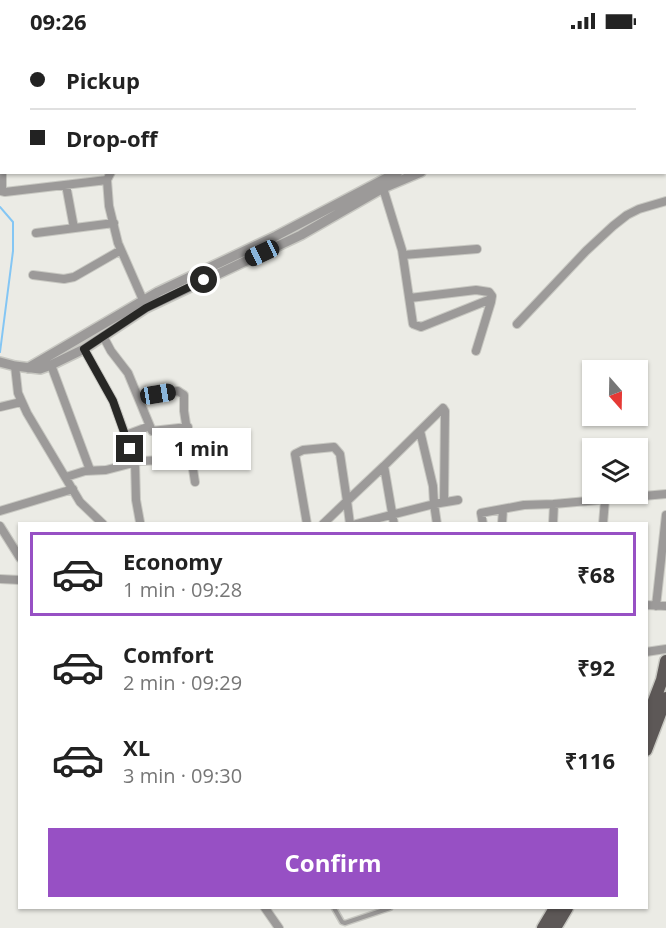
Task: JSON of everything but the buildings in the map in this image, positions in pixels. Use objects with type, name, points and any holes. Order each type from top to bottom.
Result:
[{"type":"main road","points":[[648,717],[664,681],[666,661]]},
{"type":"main road","points":[[648,745],[666,698]]},
{"type":"main road","points":[[543,928],[554,909]]},
{"type":"main road","points":[[555,928],[566,909]]},
{"type":"street","points":[[2,174],[1,191],[66,185],[109,176],[107,199],[121,250],[143,300]]},
{"type":"street","points":[[28,368],[143,300],[276,236],[382,180],[411,174]]},
{"type":"street","points":[[382,180],[403,255],[413,324],[421,327],[491,299]]},
{"type":"street","points":[[6,364],[40,369],[51,366],[84,349],[146,308],[301,235],[382,180]]},
{"type":"street","points":[[66,185],[74,228]]},
{"type":"street","points":[[517,324],[613,226],[639,209],[666,201]]},
{"type":"street","points":[[36,233],[114,223]]},
{"type":"street","points":[[403,255],[477,249]]},
{"type":"street","points":[[33,275],[64,279],[74,277],[121,250]]},
{"type":"street","points":[[410,297],[484,290],[490,294],[491,299],[476,351]]},
{"type":"street","points":[[102,336],[128,373],[150,426],[155,432],[188,427]]},
{"type":"street","points":[[84,349],[113,401],[135,462],[136,500],[140,522]]},
{"type":"street","points":[[6,364],[21,402],[84,508],[101,522]]},
{"type":"street","points":[[51,366],[90,470]]},
{"type":"street","points":[[138,397],[180,392],[184,395],[184,411],[195,482]]},
{"type":"street","points":[[0,417],[2,407],[21,402]]},
{"type":"street","points":[[325,522],[443,408],[445,411],[444,502]]},
{"type":"street","points":[[126,435],[150,426]]},
{"type":"street","points":[[420,431],[433,486],[437,522]]},
{"type":"street","points":[[307,522],[296,454],[330,447],[338,450],[350,522]]},
{"type":"street","points":[[66,477],[135,462],[163,460],[194,465]]},
{"type":"street","points":[[384,466],[394,522]]},
{"type":"street","points":[[0,511],[73,489]]},
{"type":"street","points":[[648,496],[666,494]]},
{"type":"street","points":[[363,522],[458,500]]},
{"type":"street","points":[[483,522],[481,513],[524,505],[582,502]]},
{"type":"street","points":[[553,522],[554,504]]},
{"type":"street","points":[[603,522],[605,504]]},
{"type":"street","points":[[502,522],[503,509]]},
{"type":"street","points":[[656,606],[666,515]]},
{"type":"street","points":[[0,526],[18,555]]},
{"type":"street","points":[[0,579],[18,580]]},
{"type":"street","points":[[648,605],[666,606]]},
{"type":"street","points":[[648,652],[666,649]]},
{"type":"street","points":[[266,909],[279,928]]},
{"type":"lane","points":[[335,909],[342,922],[345,923],[387,909]]},
{"type":"waterway","points":[[0,207],[13,222],[13,251],[0,352]]},
{"type":"route","points":[[130,449],[113,401],[84,349],[146,308],[204,280]]}]
